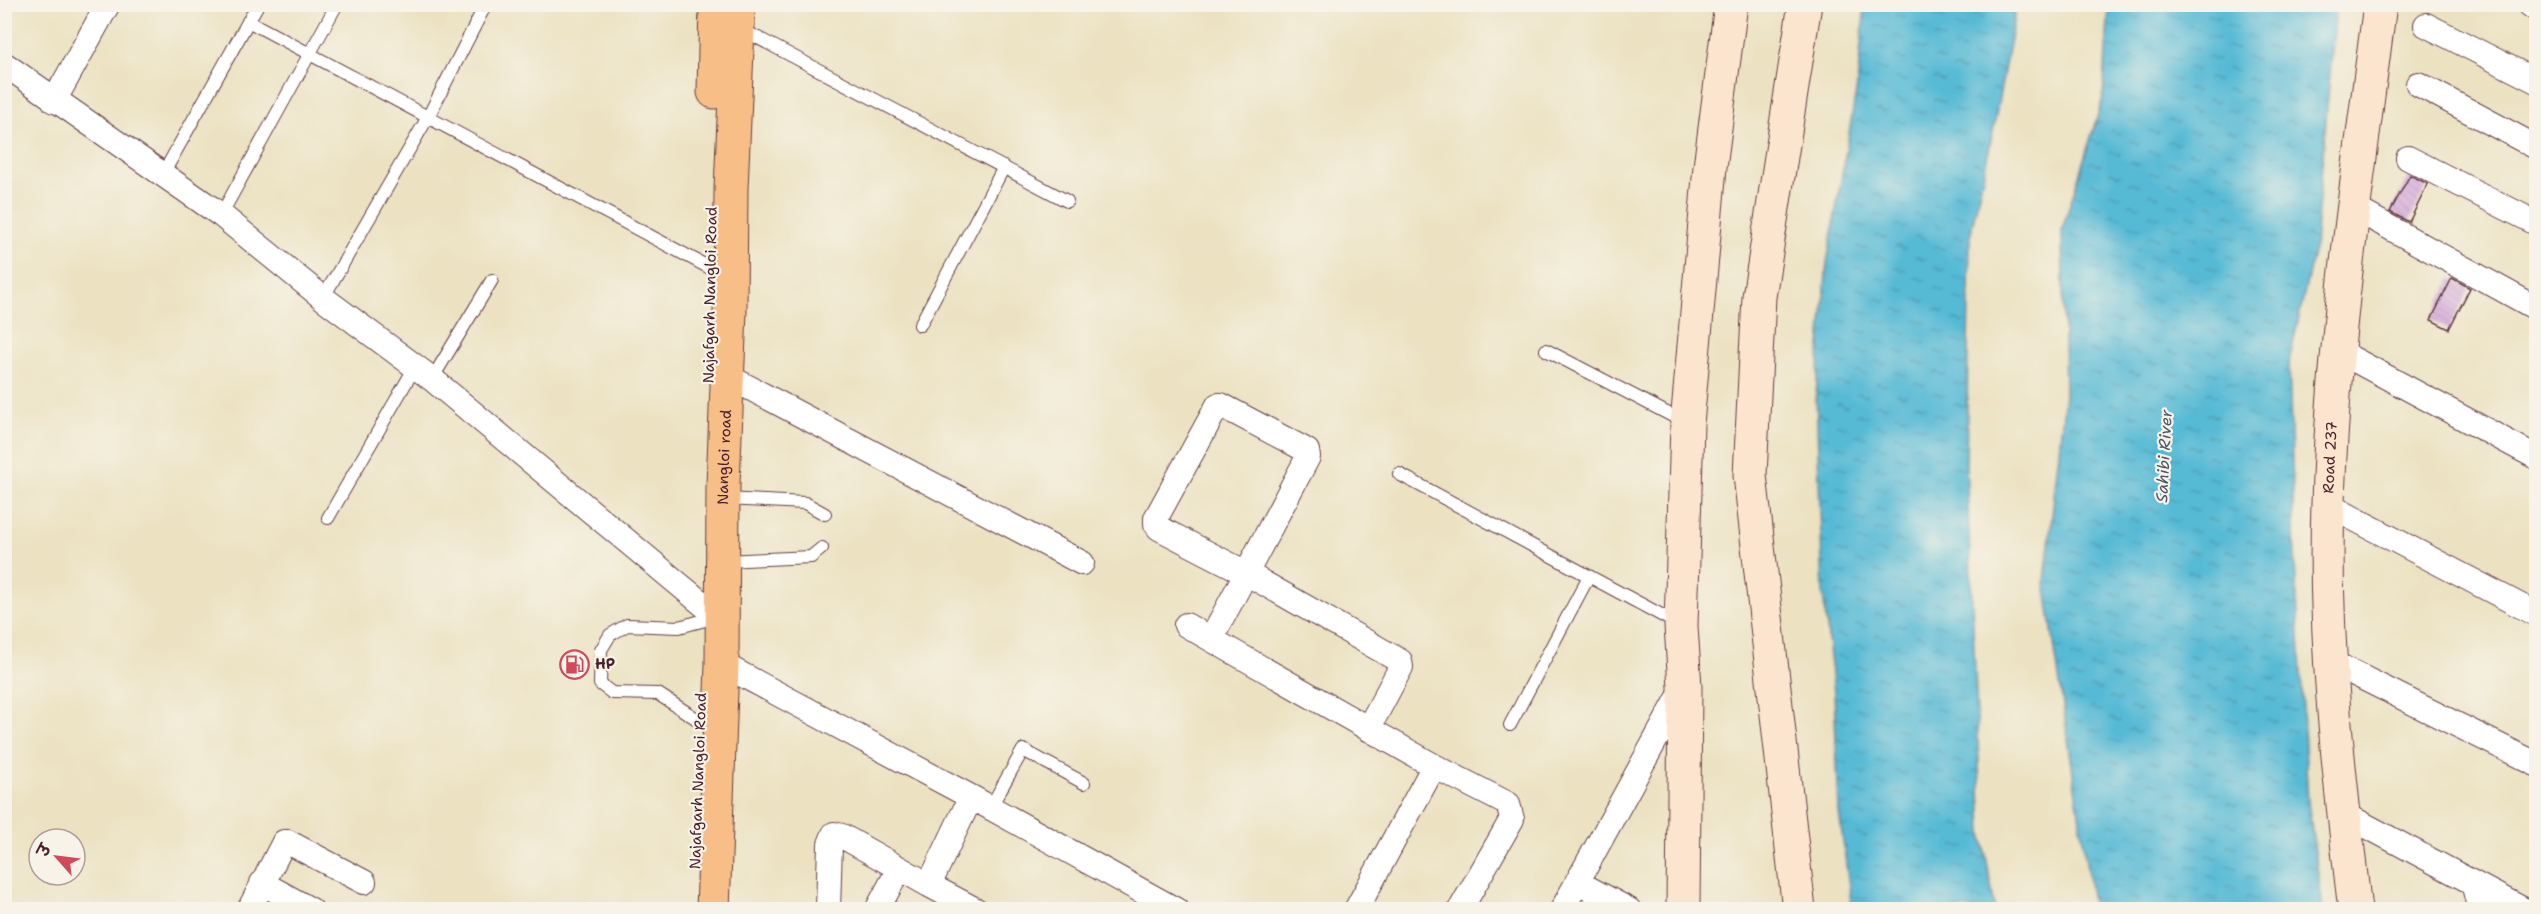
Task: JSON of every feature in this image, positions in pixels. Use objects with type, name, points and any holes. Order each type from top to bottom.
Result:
[{"type":"main road","name":"Najafgarh Nangloi Road","points":[[694,909],[700,722],[711,611],[710,268],[716,5]]},
{"type":"main road","name":"Nangloi road","points":[[713,909],[722,664],[711,611],[722,561],[730,312],[731,189],[739,16]]},
{"type":"street","points":[[54,101],[108,4]]},
{"type":"street","points":[[1683,909],[1685,687],[1681,626],[1687,424],[1710,167],[1731,4]]},
{"type":"street","points":[[1799,909],[1750,475],[1759,297],[1805,4]]},
{"type":"street","name":"Road 237","points":[[2355,909],[2331,662],[2328,505],[2338,351],[2380,4]]},
{"type":"street","points":[[2529,4],[2536,9]]},
{"type":"street","points":[[2426,25],[2536,81]]},
{"type":"street","points":[[4,64],[54,101],[221,215],[323,298],[424,373],[711,611]]},
{"type":"street","points":[[2418,84],[2536,147]]},
{"type":"street","points":[[2408,158],[2536,223]]},
{"type":"street","points":[[2354,208],[2536,308]]},
{"type":"street","points":[[2338,351],[2536,457]]},
{"type":"street","points":[[727,376],[1082,563]]},
{"type":"street","points":[[1211,639],[1246,573],[1308,457],[1307,452],[1218,405],[1156,518],[1156,524],[1246,573],[1400,661],[1401,667],[1368,729]]},
{"type":"street","points":[[2328,505],[2536,614]]},
{"type":"street","points":[[1186,625],[1434,766],[1508,804],[1512,819],[1460,909]]},
{"type":"street","points":[[2331,662],[2536,764]]},
{"type":"street","points":[[722,664],[1176,909]]},
{"type":"street","points":[[1562,909],[1685,687]]},
{"type":"street","points":[[1356,909],[1434,766]]},
{"type":"street","points":[[929,885],[981,802]]},
{"type":"street","points":[[2344,814],[2524,909]]},
{"type":"street","points":[[828,909],[830,844],[834,834],[842,836],[964,907]]},
{"type":"street","points":[[249,909],[280,846],[285,842],[364,882]]},
{"type":"street","points":[[877,909],[899,869]]},
{"type":"street","points":[[1577,882],[1629,909]]},
{"type":"street","points":[[2473,882],[2480,909]]},
{"type":"street","points":[[262,883],[311,909]]},
{"type":"lane","points":[[163,174],[258,4]]},
{"type":"lane","points":[[221,215],[337,4]]},
{"type":"lane","points":[[323,298],[428,117],[486,4]]},
{"type":"lane","points":[[739,16],[1067,201]]},
{"type":"lane","points":[[249,21],[308,55],[710,268]]},
{"type":"lane","points":[[920,325],[1004,167]]},
{"type":"lane","points":[[328,518],[424,373],[492,280]]},
{"type":"lane","points":[[1546,350],[1687,424]]},
{"type":"lane","points":[[1399,474],[1681,626]]},
{"type":"lane","points":[[723,499],[805,503],[825,514]]},
{"type":"lane","points":[[722,561],[811,557],[822,548]]},
{"type":"lane","points":[[1510,726],[1588,576]]},
{"type":"lane","points":[[700,722],[658,694],[612,693],[600,684],[601,650],[610,635],[627,625],[680,627],[711,611]]},
{"type":"lane","points":[[981,802],[1023,750],[1084,783]]},
{"type":"water","points":[[1865,5],[2016,5],[1993,131],[1970,236],[1966,465],[1982,832],[1995,909],[1852,909],[1839,811],[1834,692],[1823,593],[1816,395],[1827,263],[1857,86]]},
{"type":"water","name":"Sahibi River","points":[[2109,5],[2336,5],[2315,245],[2289,362],[2295,562],[2308,802],[2323,909],[2093,909],[2045,582],[2065,394],[2062,230],[2103,98]]},
{"type":"building","points":[[2410,175],[2428,184],[2409,222],[2390,212]]},
{"type":"building","points":[[2452,278],[2470,288],[2449,329],[2431,320]]},
{"type":"place","name":"HP","points":[[574,664]]}]
